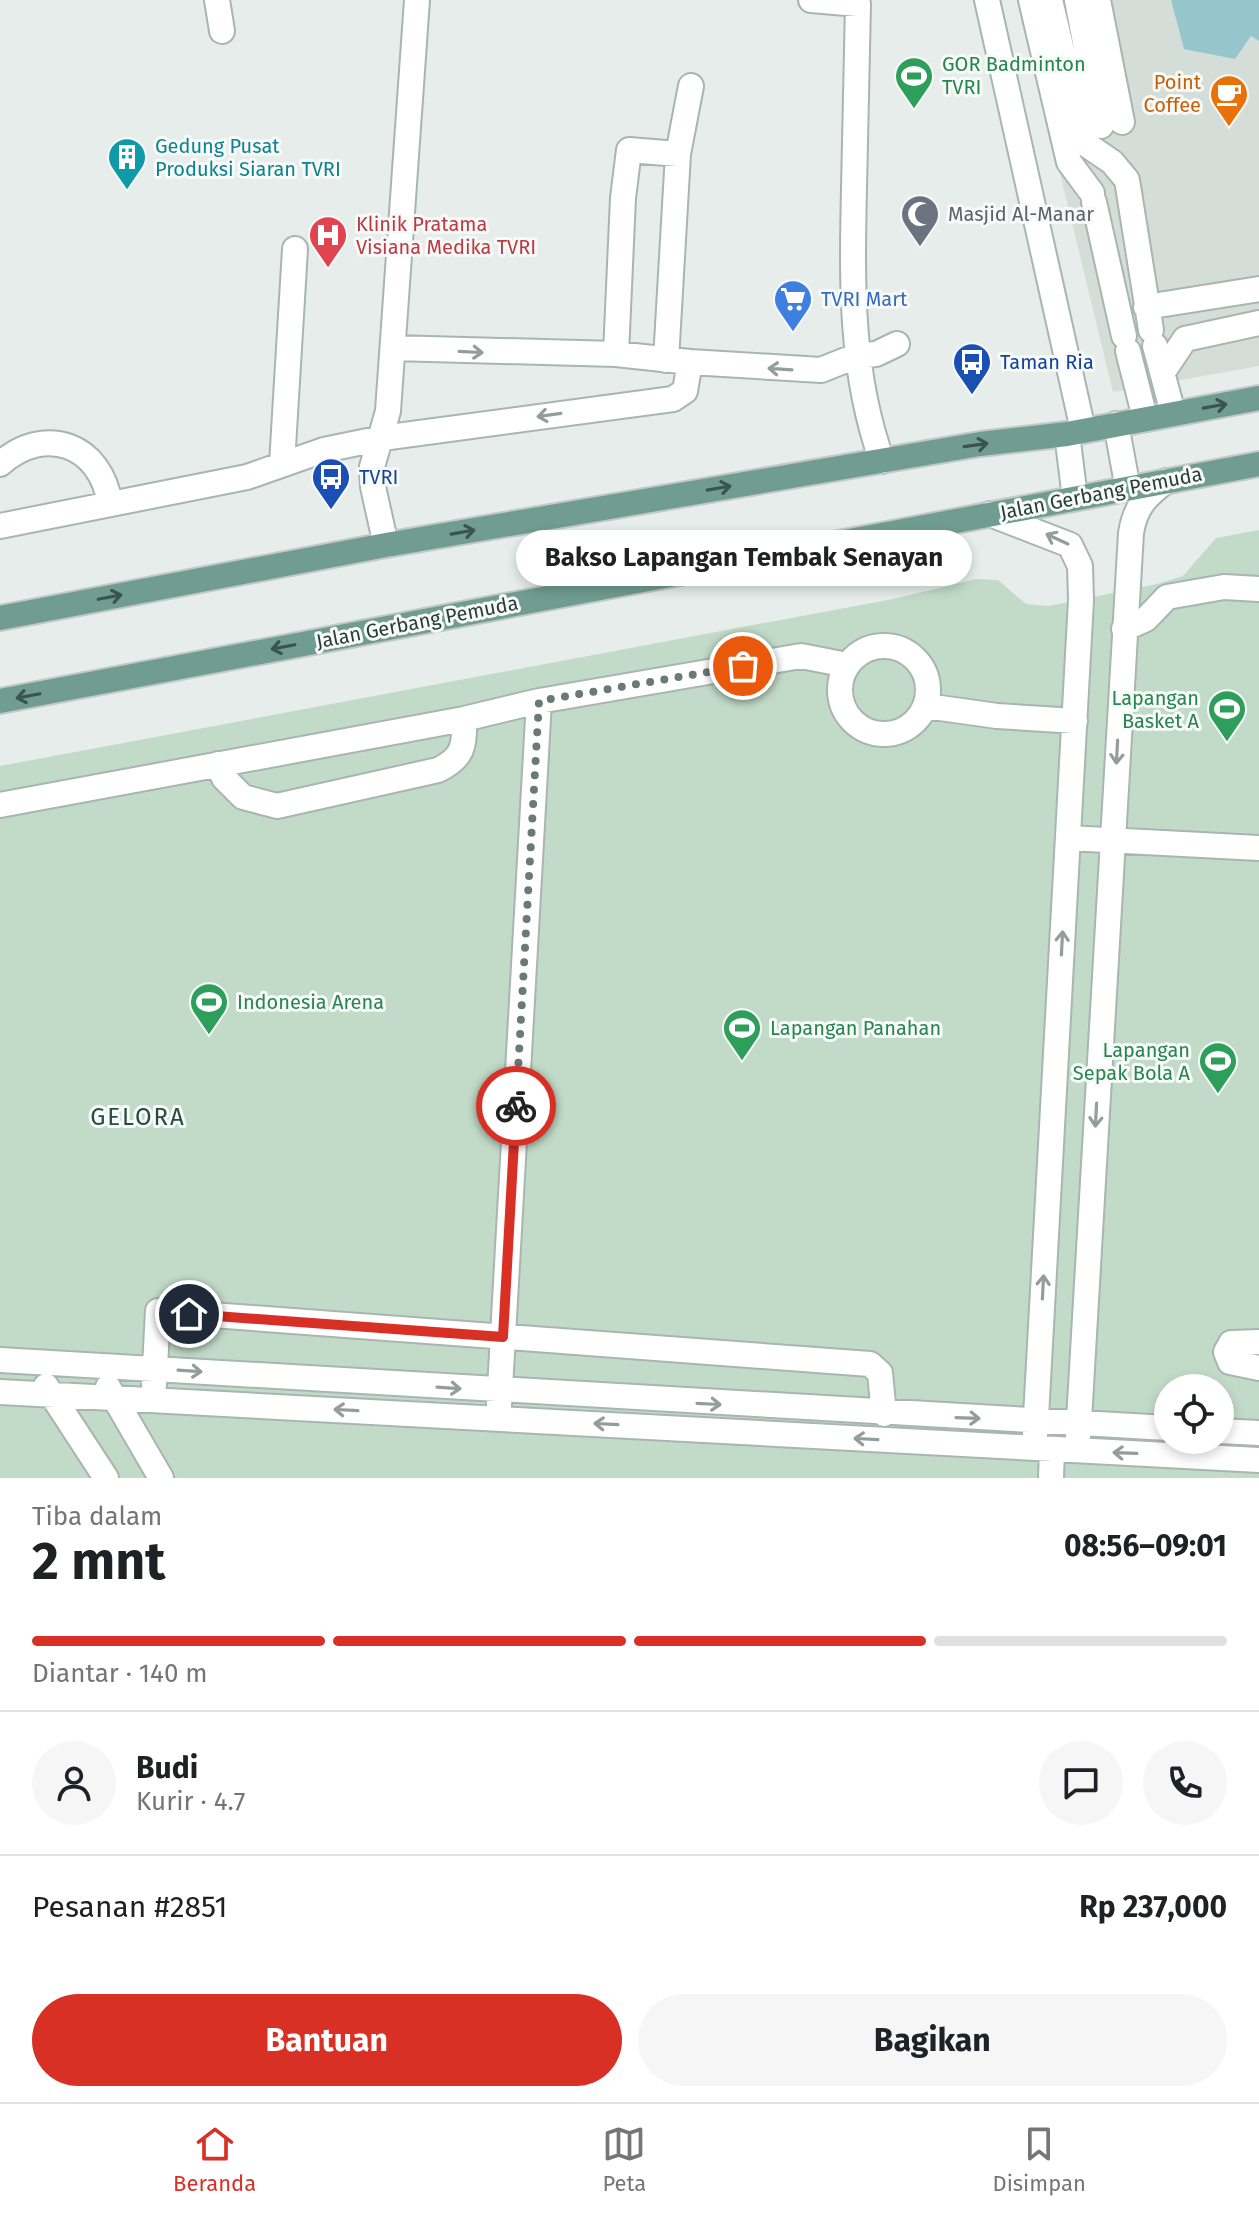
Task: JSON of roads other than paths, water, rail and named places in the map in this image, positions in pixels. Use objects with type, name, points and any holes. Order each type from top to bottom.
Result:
[{"type":"main road","points":[[0,618],[386,545],[882,461],[1075,432],[1259,398]]},
{"type":"main road","name":"Jalan Gerbang Pemuda","points":[[0,701],[1259,464]]},
{"type":"street","points":[[217,0],[222,31]]},
{"type":"street","points":[[386,545],[373,487],[372,467],[382,438],[393,348],[417,0]]},
{"type":"street","points":[[811,0],[858,2],[852,277],[856,356],[866,415],[882,461]]},
{"type":"street","points":[[987,0],[1075,432],[1075,498]]},
{"type":"street","points":[[1031,0],[1069,162],[1093,197],[1145,418]]},
{"type":"street","points":[[1050,0],[1084,143],[1112,162],[1127,180],[1139,235],[1151,327],[1173,413]]},
{"type":"street","points":[[1077,0],[1111,124],[1098,0]]},
{"type":"street","points":[[0,526],[247,477],[324,450],[382,438],[673,399],[685,391],[678,361],[678,154],[691,86]]},
{"type":"street","points":[[616,354],[623,198],[629,150],[678,154]]},
{"type":"street","points":[[282,464],[295,249]]},
{"type":"street","points":[[1151,327],[1259,289]]},
{"type":"street","points":[[1163,372],[1185,339],[1259,323]]},
{"type":"street","points":[[393,348],[616,354],[821,370],[856,356],[876,354],[897,344]]},
{"type":"street","points":[[1116,424],[1128,489]]},
{"type":"street","points":[[0,464],[24,447],[54,443],[69,446],[82,453],[102,475],[110,504]]},
{"type":"street","points":[[1077,1451],[1111,842],[1134,514],[1144,497],[1166,481]]},
{"type":"street","points":[[990,514],[1070,545],[1080,566],[1075,721],[1035,1420],[1051,1478]]},
{"type":"street","points":[[1124,629],[1146,619],[1167,597],[1224,587],[1259,589]]},
{"type":"street","points":[[884,645],[905,650],[921,665],[925,675],[928,685],[926,706],[913,723],[895,733],[874,733],[855,723],[842,706],[840,685],[847,665],[863,651],[884,645]]},
{"type":"street","points":[[0,805],[464,719],[539,701],[801,656],[847,665]]},
{"type":"street","points":[[1077,681],[1121,682]]},
{"type":"street","points":[[499,1418],[515,931],[539,701]]},
{"type":"street","points":[[926,706],[997,716],[1075,721]]},
{"type":"street","points":[[218,764],[224,778],[243,797],[277,806],[438,770],[456,762],[465,744],[464,719]]},
{"type":"street","points":[[1068,838],[1259,848]]},
{"type":"street","points":[[1059,1001],[1102,1006]]},
{"type":"street","points":[[1049,1166],[1093,1170]]},
{"type":"street","points":[[154,1399],[158,1311],[870,1364],[880,1373],[884,1414]]},
{"type":"street","points":[[1041,1327],[1084,1329]]},
{"type":"street","points":[[1259,1342],[1231,1343],[1226,1352],[1230,1362],[1259,1368]]},
{"type":"street","points":[[0,1360],[884,1414],[1154,1427]]},
{"type":"street","points":[[30,1362],[106,1478]]},
{"type":"street","points":[[98,1365],[114,1399],[161,1478]]},
{"type":"street","points":[[0,1392],[1259,1460]]},
{"type":"street","points":[[1234,1432],[1259,1433]]},
{"type":"water","points":[[1171,0],[1259,0],[1259,41],[1251,36],[1235,59],[1184,49]]},
{"type":"place","name":"GOR Badminton TVRI","points":[[914,110]]},
{"type":"place","name":"Point Coffee","points":[[1229,128]]},
{"type":"place","name":"Gedung Pusat Produksi Siaran TVRI","points":[[127,191]]},
{"type":"place","name":"Masjid Al-Manar","points":[[920,248]]},
{"type":"place","name":"Klinik Pratama Visiana Medika TVRI","points":[[328,269]]},
{"type":"place","name":"TVRI Mart","points":[[793,333]]},
{"type":"place","name":"Taman Ria","points":[[972,396]]},
{"type":"place","name":"TVRI","points":[[331,511]]},
{"type":"place","name":"Bakso Lapangan Tembak Senayan","points":[[743,666]]},
{"type":"place","name":"Lapangan Basket A","points":[[1227,743]]},
{"type":"place","name":"Indonesia Arena","points":[[209,1036]]},
{"type":"place","name":"Lapangan Panahan","points":[[742,1062]]},
{"type":"place","name":"Lapangan Sepak Bola A","points":[[1218,1095]]},
{"type":"district","name":"GELORA","points":[[138,1117]]}]
